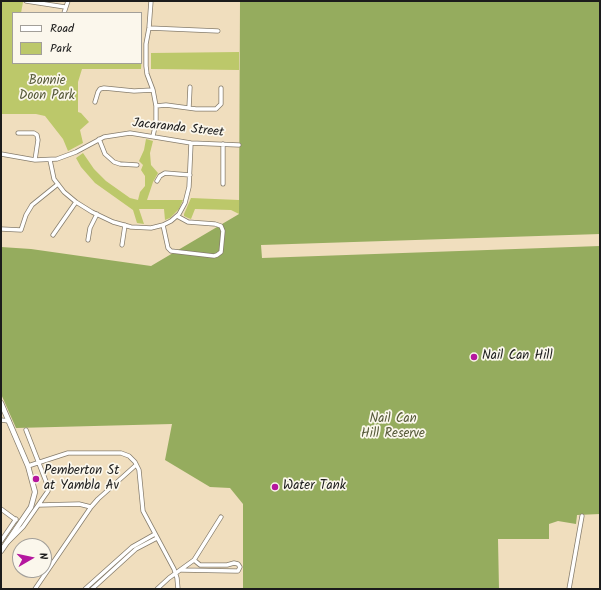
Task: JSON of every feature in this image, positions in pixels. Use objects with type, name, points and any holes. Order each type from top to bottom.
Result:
[{"type":"main road","points":[[1,405],[9,420],[28,466],[35,489],[35,497],[32,507],[1,551]]},
{"type":"street","points":[[26,1],[65,6]]},
{"type":"street","points":[[64,12],[68,1]]},
{"type":"street","points":[[151,1],[146,44],[146,66],[156,106],[156,122],[152,136]]},
{"type":"street","points":[[149,28],[218,31]]},
{"type":"street","points":[[190,87],[190,108]]},
{"type":"street","points":[[96,102],[98,92],[100,89],[104,88],[134,91],[152,90]]},
{"type":"street","points":[[156,106],[166,105],[202,110],[218,108],[221,104],[222,88]]},
{"type":"street","points":[[18,133],[34,133],[37,135],[38,140],[35,160]]},
{"type":"street","name":"Jacaranda Street","points":[[1,154],[35,160],[50,160],[72,154],[99,139],[130,133],[191,143],[239,145]]},
{"type":"street","points":[[99,139],[105,154],[114,162],[137,166]]},
{"type":"street","points":[[50,160],[52,173],[58,184],[76,202],[96,214],[125,225],[146,228],[163,225],[171,221],[183,208],[187,198],[190,175],[191,143]]},
{"type":"street","points":[[223,144],[223,184]]},
{"type":"street","points":[[157,181],[160,176],[165,173],[190,175]]},
{"type":"street","points":[[1,229],[20,230],[32,205],[58,184]]},
{"type":"street","points":[[53,234],[76,202]]},
{"type":"street","points":[[88,240],[90,228],[96,214]]},
{"type":"street","points":[[163,225],[168,248],[171,252],[214,256],[221,252],[223,231],[221,226],[215,224],[188,222],[177,216]]},
{"type":"street","points":[[122,245],[125,225]]},
{"type":"street","points":[[1,420],[9,420]]},
{"type":"street","points":[[5,545],[18,533],[40,505],[48,490],[26,430]]},
{"type":"street","points":[[28,466],[68,453],[121,453],[129,456],[136,465],[140,474],[143,511],[176,573],[178,589]]},
{"type":"street","points":[[36,589],[91,507],[136,465]]},
{"type":"street","points":[[40,505],[80,504],[91,507]]},
{"type":"street","points":[[1,509],[20,523]]},
{"type":"street","points":[[569,589],[582,516]]},
{"type":"street","points":[[156,589],[194,560],[221,517]]},
{"type":"street","points":[[1,541],[16,520]]},
{"type":"street","points":[[85,589],[132,547],[156,536]]},
{"type":"street","points":[[92,589],[136,549],[156,536]]},
{"type":"street","points":[[180,570],[235,571],[240,567],[238,564],[234,563],[227,565],[200,565],[194,560]]},
{"type":"green space","name":"Bonnie Doon Park","points":[[1,1],[23,2],[21,12],[12,12],[12,64],[141,64],[141,69],[82,69],[78,82],[78,112],[81,113],[89,122],[80,130],[83,143],[68,151],[63,139],[45,116],[36,114],[1,114]]},
{"type":"green space","name":"Nail Can Hill Reserve","points":[[240,1],[600,1],[600,234],[261,245],[262,258],[600,246],[600,514],[577,515],[576,524],[558,521],[549,524],[549,539],[498,539],[499,589],[243,589],[243,504],[230,488],[210,487],[165,460],[172,424],[16,428],[1,394],[1,247],[31,249],[151,266],[239,214]]},
{"type":"green space","points":[[239,52],[239,70],[151,69],[151,53]]},
{"type":"green space","points":[[146,139],[153,141],[150,153],[151,165],[158,173],[153,182],[147,200],[183,200],[179,209],[170,218],[165,220],[164,209],[139,209],[144,224],[137,223],[133,210],[95,183],[81,167],[76,158],[83,153],[94,169],[106,181],[130,198],[138,200],[140,192],[145,186],[145,176],[141,170],[143,165],[139,161],[144,150]]},
{"type":"green space","points":[[191,198],[239,200],[239,214],[231,210],[195,209],[191,219],[188,218],[184,216],[184,214]]},
{"type":"place","name":"Nail Can Hill","points":[[474,357]]},
{"type":"place","name":"Pemberton St at Yambla Av","points":[[36,479]]},
{"type":"place","name":"Water Tank","points":[[275,487]]}]
